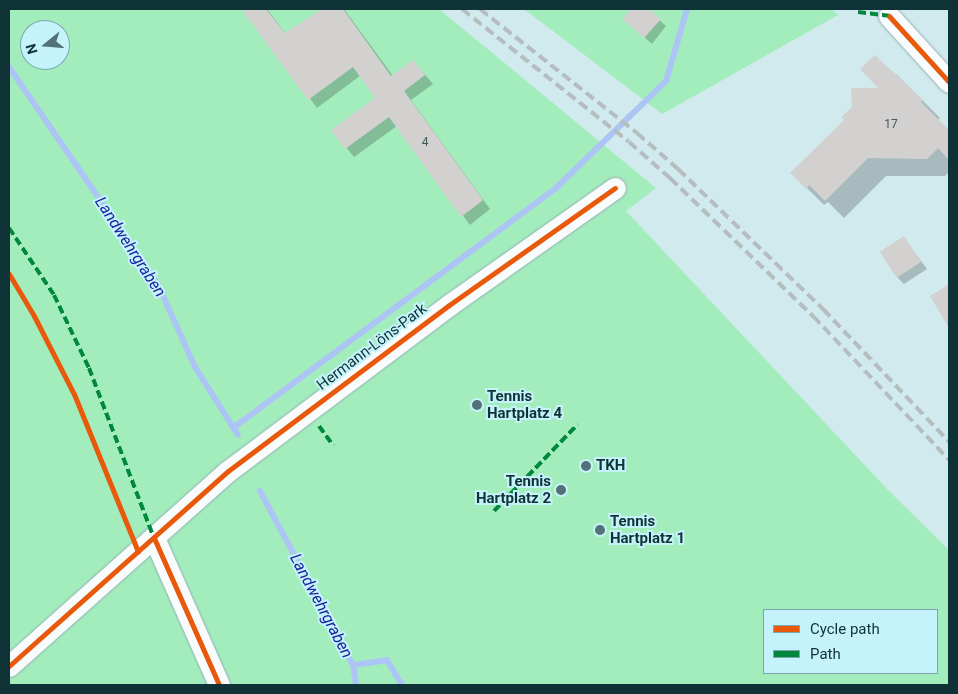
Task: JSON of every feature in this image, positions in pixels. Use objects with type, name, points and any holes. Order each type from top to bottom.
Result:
[{"type":"street","points":[[889,16],[949,82]]},
{"type":"street","name":"Hermann-Löns-Park","points":[[9,666],[236,465],[449,305],[615,188]]},
{"type":"street","points":[[154,538],[218,685]]},
{"type":"green space","points":[[9,9],[439,9],[656,188],[626,211],[888,490],[949,550],[949,685],[9,685]]},
{"type":"green space","points":[[524,9],[832,9],[838,15],[662,114]]},
{"type":"building","points":[[241,9],[266,9],[285,33],[322,9],[343,9],[391,76],[413,60],[425,75],[404,91],[483,200],[461,217],[389,117],[345,149],[331,130],[375,98],[353,67],[308,100]]},
{"type":"building","points":[[631,9],[649,9],[661,19],[644,38],[622,19]]},
{"type":"building","points":[[875,55],[923,100],[921,102],[949,130],[949,160],[938,148],[927,159],[868,158],[825,201],[809,185],[806,189],[790,173],[844,120],[841,117],[852,107],[851,88],[878,88],[860,69]]},
{"type":"building","points":[[904,236],[921,262],[897,278],[880,252]]},
{"type":"building","points":[[949,284],[949,328],[930,296]]},
{"type":"waterway","points":[[233,428],[557,187],[666,81],[687,9]]},
{"type":"waterway","name":"Landwehrgraben","points":[[9,67],[158,285],[195,367],[238,435]]},
{"type":"waterway","name":"Landwehrgraben","points":[[260,491],[353,665],[387,660],[402,685]]},
{"type":"waterway","points":[[353,665],[356,685]]},
{"type":"railway","points":[[462,9],[629,142],[670,178],[813,316],[949,460]]},
{"type":"railway","points":[[480,9],[637,133],[678,169],[823,309],[949,442]]},
{"type":"marked path","points":[[858,12],[889,16]]},
{"type":"marked path","points":[[9,228],[54,295],[89,368],[154,538]]},
{"type":"marked path","points":[[494,511],[577,425]]},
{"type":"marked path","points":[[319,426],[333,445]]},
{"type":"cycle path","points":[[889,16],[949,82]]},
{"type":"cycle path","points":[[9,666],[228,471],[449,305],[615,188]]},
{"type":"cycle path","points":[[9,274],[34,316],[74,394],[138,552]]},
{"type":"cycle path","points":[[154,538],[219,685]]},
{"type":"place","name":"Tennis Hartplatz 4","points":[[477,405]]},
{"type":"place","name":"TKH","points":[[586,466]]},
{"type":"place","name":"Tennis Hartplatz 2","points":[[561,490]]},
{"type":"place","name":"Tennis Hartplatz 1","points":[[600,530]]}]
